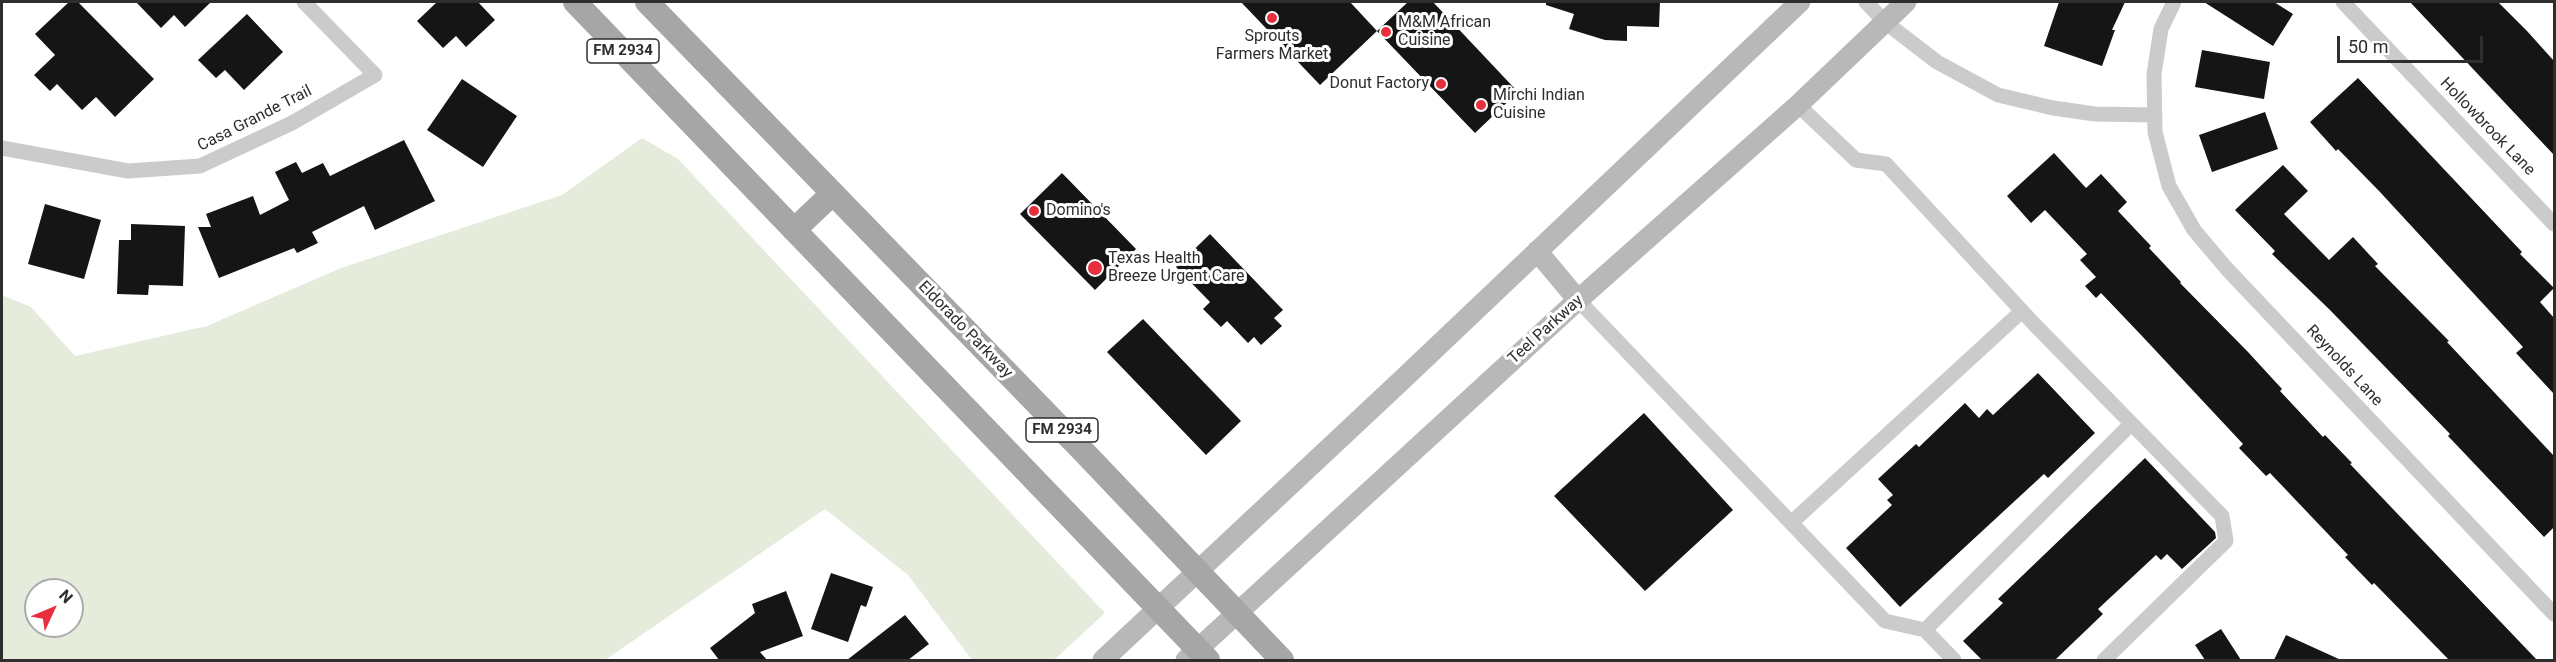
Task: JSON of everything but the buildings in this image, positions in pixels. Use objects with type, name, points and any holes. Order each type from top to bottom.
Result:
[{"type":"main road","name":"FM 2934","points":[[575,2],[1158,609],[1197,657]]},
{"type":"main road","name":"Eldorado Parkway","points":[[647,2],[1282,660]]},
{"type":"main road","points":[[1103,660],[1800,2]]},
{"type":"main road","name":"Teel Parkway","points":[[1197,657],[1237,613],[1578,300],[1797,105],[1906,2]]},
{"type":"main road","points":[[794,230],[832,194]]},
{"type":"main road","points":[[1537,251],[1578,300]]},
{"type":"street","name":"Casa Grande Trail","points":[[2,148],[128,171],[200,166],[292,123],[375,75],[304,2]]},
{"type":"street","points":[[1866,2],[1886,22],[1936,62],[1998,94],[2053,108],[2095,114],[2155,115]]},
{"type":"street","name":"Reynolds Lane","points":[[2174,2],[2161,29],[2154,74],[2155,132],[2169,186],[2194,230],[2235,278],[2554,614]]},
{"type":"street","name":"Hollowbrook Lane","points":[[2343,2],[2554,224]]},
{"type":"street","points":[[1797,105],[1856,159],[1886,164],[2022,311],[2222,516],[2226,541],[2103,660]]},
{"type":"street","points":[[1578,300],[1885,621],[1925,630],[1954,660]]},
{"type":"street","points":[[1791,523],[2022,311]]},
{"type":"street","points":[[1925,630],[2131,423]]},
{"type":"green space","points":[[642,138],[678,159],[1105,613],[1054,660],[972,660],[908,575],[825,509],[605,660],[2,660],[2,295],[31,307],[75,356],[207,326],[341,268],[562,195]]},
{"type":"place","name":"Sprouts Farmers Market","points":[[1272,18]]},
{"type":"place","name":"M&M African Cuisine","points":[[1386,32]]},
{"type":"place","name":"Donut Factory","points":[[1441,84]]},
{"type":"place","name":"Mirchi Indian Cuisine","points":[[1481,105]]},
{"type":"place","name":"Domino's","points":[[1034,211]]},
{"type":"place","name":"Texas Health Breeze Urgent Care","points":[[1095,268]]}]
